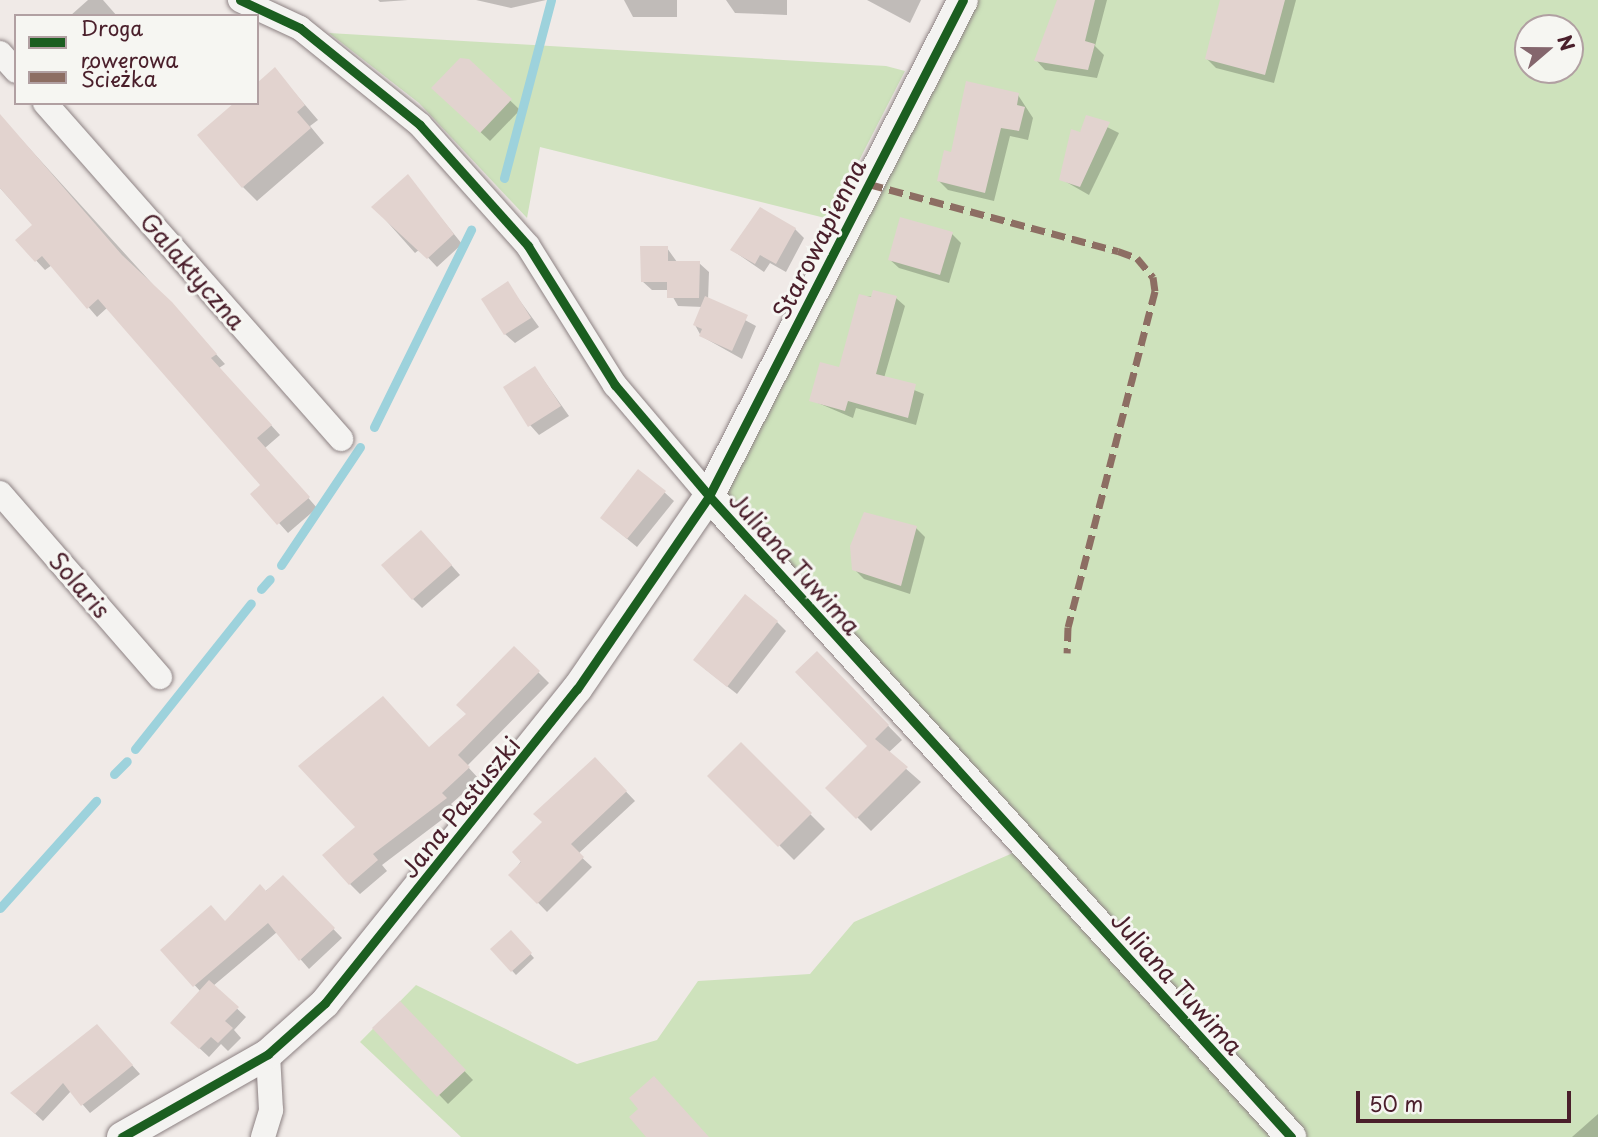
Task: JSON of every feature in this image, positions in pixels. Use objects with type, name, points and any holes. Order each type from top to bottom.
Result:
[{"type":"street","name":"Juliana Tuwima","points":[[240,0],[300,27],[420,125],[527,246],[615,385],[709,496],[1291,1137]]},
{"type":"street","name":"Starowapienna","points":[[709,496],[963,0]]},
{"type":"street","points":[[0,53],[14,69]]},
{"type":"street","name":"Galaktyczna","points":[[47,105],[341,439]]},
{"type":"street","name":"Solaris","points":[[0,493],[160,677]]},
{"type":"street","name":"Jana Pastuszki","points":[[122,1137],[268,1054],[325,1003],[514,772],[709,496]]},
{"type":"street","points":[[263,1137],[271,1110],[268,1054]]},
{"type":"green space","points":[[969,0],[1598,0],[1598,1137],[461,1137],[360,1042],[416,985],[577,1064],[657,1040],[698,981],[810,974],[854,922],[1020,850],[705,502]]},
{"type":"green space","points":[[329,33],[886,66],[905,71],[829,219],[540,147],[527,218],[419,103]]},
{"type":"building","points":[[1057,0],[1095,0],[1085,41],[1095,44],[1088,70],[1034,61]]},
{"type":"building","points":[[1220,0],[1285,0],[1265,75],[1205,59]]},
{"type":"building","points":[[460,58],[469,59],[512,99],[480,133],[431,88]]},
{"type":"building","points":[[275,67],[305,105],[297,112],[311,128],[242,188],[197,135],[232,105],[259,105],[259,81]]},
{"type":"building","points":[[966,81],[1019,93],[1017,105],[1025,107],[1019,131],[1001,128],[985,193],[937,181],[944,150],[951,152]]},
{"type":"building","points":[[0,114],[122,255],[172,302],[217,354],[211,358],[272,425],[257,438],[310,497],[277,525],[250,494],[260,485],[98,299],[87,309],[42,256],[35,262],[15,240],[32,225],[0,188]]},
{"type":"building","points":[[1086,115],[1110,122],[1080,187],[1059,180],[1071,129],[1080,132]]},
{"type":"building","points":[[408,174],[454,234],[427,259],[371,207]]},
{"type":"building","points":[[760,207],[796,228],[776,264],[760,255],[755,264],[730,250]]},
{"type":"building","points":[[900,217],[953,232],[940,275],[888,260]]},
{"type":"building","points":[[640,246],[668,246],[668,261],[700,261],[699,298],[667,298],[667,282],[641,282]]},
{"type":"building","points":[[508,281],[531,318],[504,335],[481,299]]},
{"type":"building","points":[[873,290],[897,296],[876,374],[916,384],[908,418],[848,401],[845,411],[809,401],[820,362],[839,367],[859,294],[871,297]]},
{"type":"building","points":[[705,296],[748,315],[732,351],[699,336],[702,329],[693,325]]},
{"type":"building","points":[[535,366],[561,406],[528,427],[503,387]]},
{"type":"building","points":[[638,469],[666,491],[627,539],[600,518]]},
{"type":"building","points":[[864,512],[917,526],[901,586],[852,570],[850,546]]},
{"type":"building","points":[[421,530],[452,565],[412,600],[381,565]]},
{"type":"building","points":[[745,594],[778,621],[727,687],[693,660]]},
{"type":"building","points":[[514,646],[540,671],[458,755],[470,767],[442,793],[447,798],[373,854],[378,860],[349,885],[322,855],[355,827],[298,766],[383,696],[429,747],[466,714],[456,705]]},
{"type":"building","points":[[817,651],[889,725],[875,739],[908,767],[856,819],[825,788],[867,746],[795,672]]},
{"type":"building","points":[[741,742],[812,813],[778,847],[707,776]]},
{"type":"building","points":[[595,757],[627,791],[571,844],[584,857],[537,904],[508,875],[521,862],[512,852],[542,822],[533,814]]},
{"type":"building","points":[[283,875],[335,928],[299,961],[268,923],[193,987],[160,950],[211,905],[225,921],[260,884],[266,891]]},
{"type":"building","points":[[511,930],[532,953],[511,972],[490,949]]},
{"type":"building","points":[[209,980],[239,1007],[225,1021],[233,1028],[218,1043],[211,1037],[199,1049],[170,1023]]},
{"type":"building","points":[[400,1001],[466,1070],[437,1097],[372,1028]]},
{"type":"building","points":[[97,1024],[133,1065],[117,1078],[81,1106],[63,1083],[35,1114],[10,1093]]},
{"type":"building","points":[[654,1076],[709,1137],[646,1137],[629,1117],[638,1109],[629,1098]]},
{"type":"waterway","points":[[504,178],[551,0]]},
{"type":"waterway","points":[[374,427],[471,230]]},
{"type":"waterway","points":[[281,565],[360,447]]},
{"type":"waterway","points":[[261,589],[270,579]]},
{"type":"waterway","points":[[135,749],[251,603]]},
{"type":"waterway","points":[[114,774],[127,761]]},
{"type":"waterway","points":[[0,908],[96,801]]},
{"type":"marked path","points":[[869,184],[1118,251],[1137,258],[1153,277],[1155,291],[1068,627],[1067,653]]},
{"type":"cycle path","points":[[240,0],[300,28],[420,125],[528,246],[615,385],[709,496],[1291,1137]]},
{"type":"cycle path","points":[[122,1137],[268,1054],[325,1003],[577,689],[709,496],[963,0]]}]
